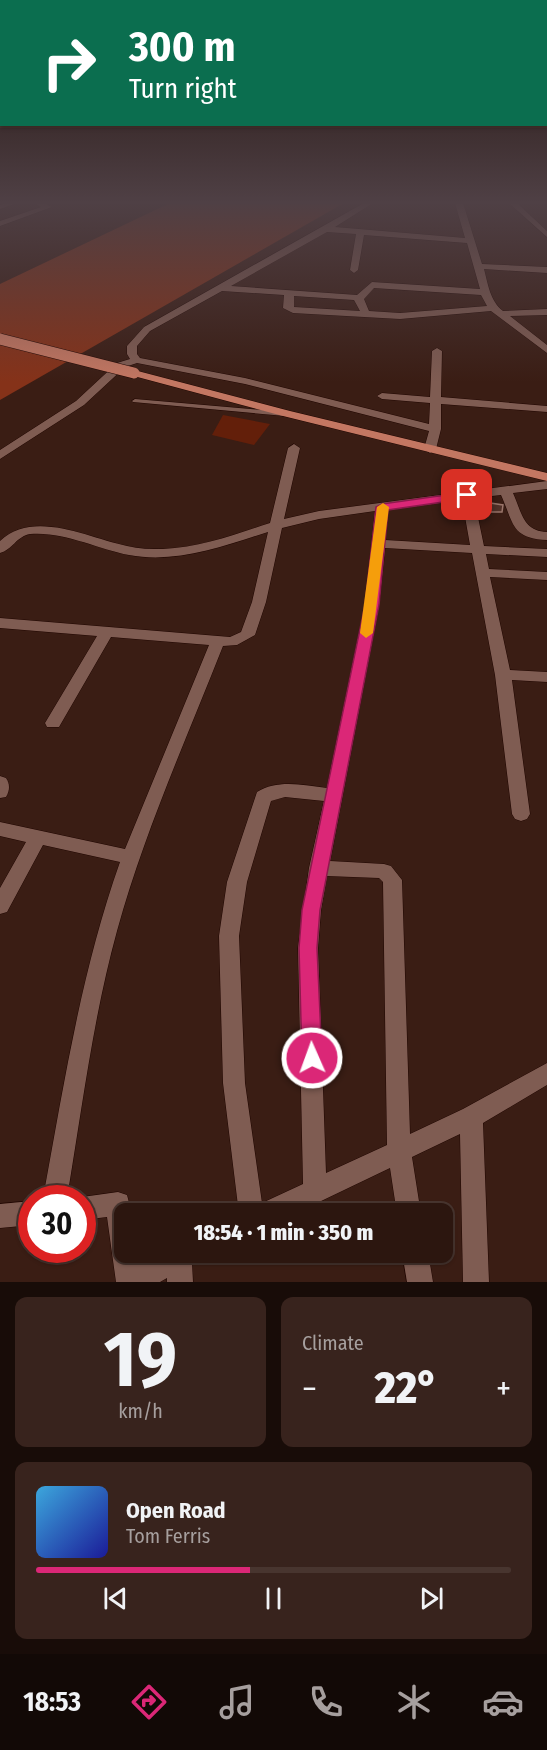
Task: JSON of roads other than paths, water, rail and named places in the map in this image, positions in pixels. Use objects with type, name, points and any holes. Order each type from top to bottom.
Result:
[{"type":"main road","points":[[0,339],[287,414],[547,477]]},
{"type":"street","points":[[137,360],[132,354],[132,346],[147,329],[266,263]]},
{"type":"street","points":[[354,270],[355,263]]},
{"type":"street","points":[[478,263],[485,292],[496,311],[546,347]]},
{"type":"street","points":[[479,266],[547,270]]},
{"type":"street","points":[[222,288],[289,295],[359,297],[372,285],[485,292]]},
{"type":"street","points":[[289,295],[288,308],[293,310],[367,315],[496,311],[547,312]]},
{"type":"street","points":[[359,297],[359,303],[367,315]]},
{"type":"street","points":[[430,449],[435,429],[437,351]]},
{"type":"street","points":[[0,455],[80,403],[121,365],[137,360],[245,381],[435,429]]},
{"type":"street","points":[[382,396],[547,409]]},
{"type":"street","points":[[0,623],[218,641],[241,640],[248,634],[277,525],[294,448]]},
{"type":"street","points":[[0,549],[15,535],[33,529],[141,553],[172,553],[209,548],[277,525],[319,515],[547,485]]},
{"type":"street","points":[[506,491],[523,530],[531,535],[547,536]]},
{"type":"street","points":[[467,495],[503,675],[521,814]]},
{"type":"street","points":[[315,1190],[308,948],[318,868],[372,605],[382,507]]},
{"type":"street","points":[[379,544],[547,553]]},
{"type":"street","points":[[484,573],[547,576]]},
{"type":"street","points":[[53,723],[106,633]]},
{"type":"street","points":[[57,1185],[87,1012],[107,932],[130,857],[218,641]]},
{"type":"street","points":[[503,675],[547,677]]},
{"type":"street","points":[[0,782],[0,792]]},
{"type":"street","points":[[250,1203],[234,1083],[231,1012],[229,936],[237,882],[263,797],[267,793],[280,791],[332,795]]},
{"type":"street","points":[[0,829],[130,857]]},
{"type":"street","points":[[0,906],[39,836]]},
{"type":"street","points":[[318,868],[384,871],[392,880],[399,1150],[407,1203]]},
{"type":"street","points":[[288,1203],[471,1117],[547,1073]]},
{"type":"street","points":[[471,1117],[476,1282]]},
{"type":"street","points":[[96,1206],[114,1204]]},
{"type":"street","points":[[0,1216],[18,1214]]},
{"type":"street","points":[[127,1263],[129,1282]]},
{"type":"street","points":[[135,1282],[168,1263]]},
{"type":"street","points":[[180,1282],[182,1263]]},
{"type":"street","points":[[417,1263],[420,1282]]},
{"type":"lane","points":[[135,401],[287,414]]}]
